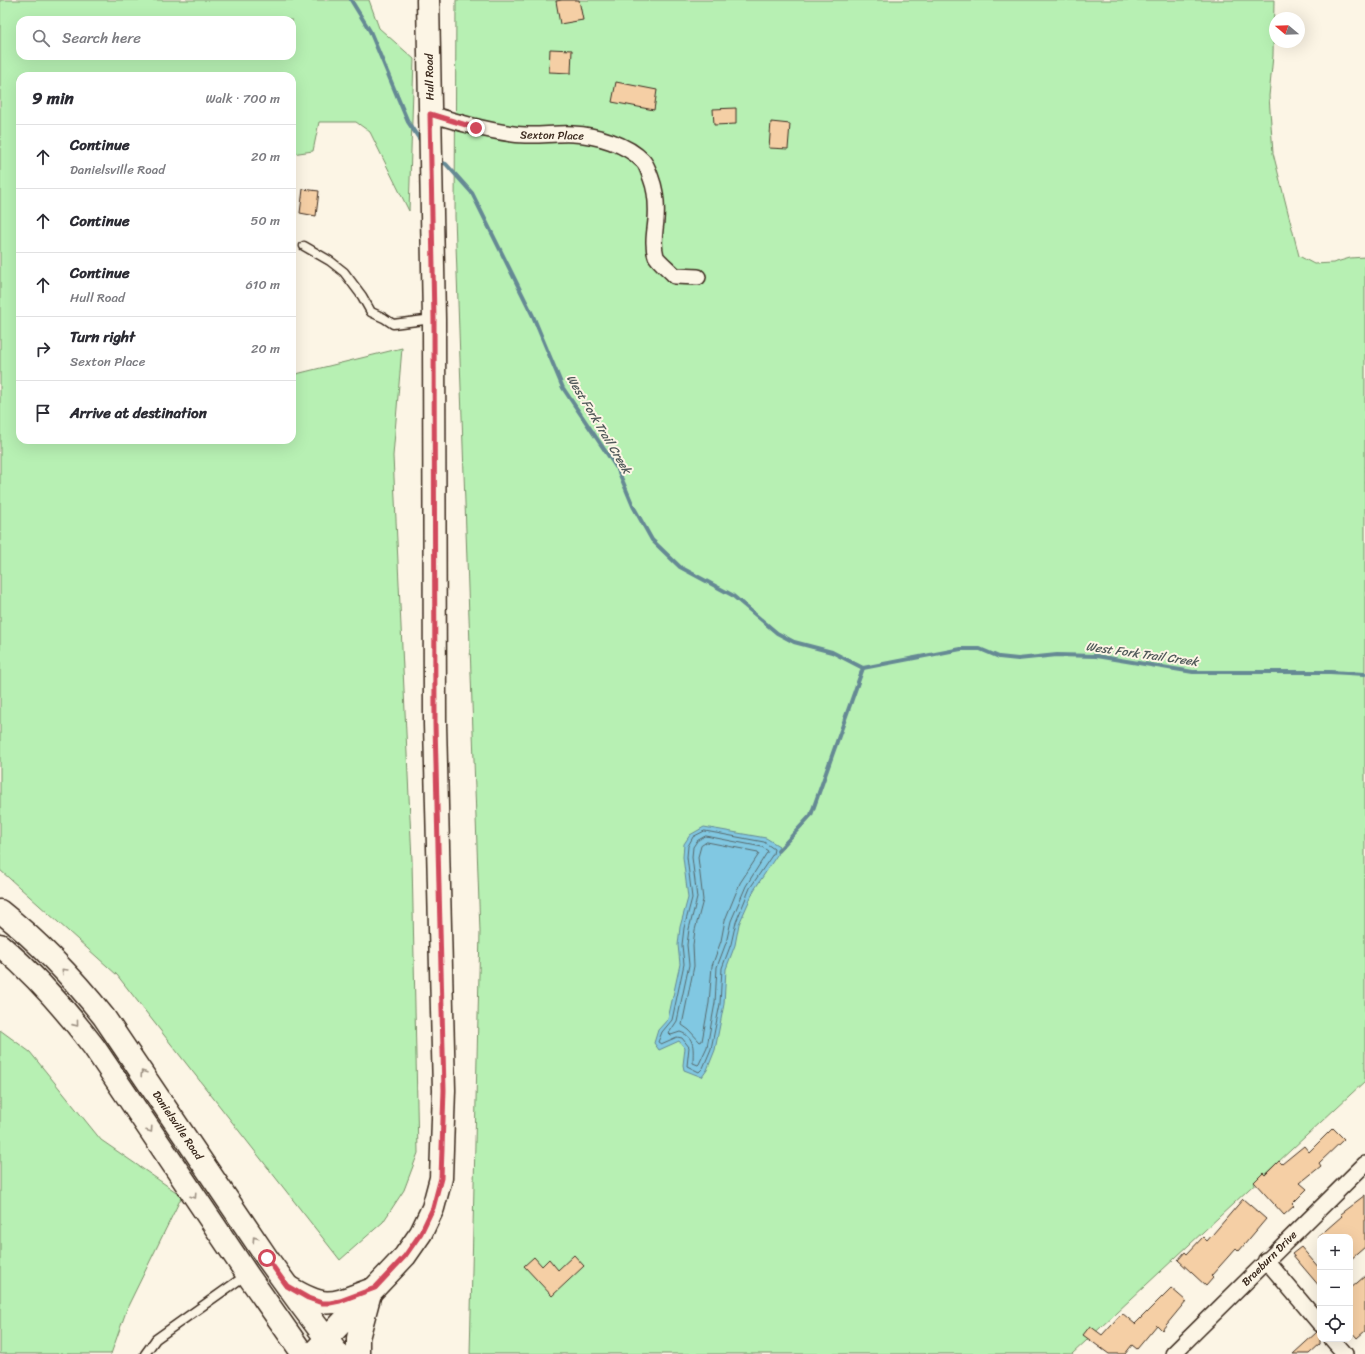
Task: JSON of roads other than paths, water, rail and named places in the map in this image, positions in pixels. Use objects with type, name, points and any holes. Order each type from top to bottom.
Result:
[{"type":"main road","name":"Hull Road","points":[[312,1354],[332,1346],[372,1291],[405,1256],[421,1233],[433,1208],[441,1178],[444,1090],[435,724],[434,319],[428,0]]},
{"type":"main road","name":"Danielsville Road","points":[[0,911],[23,931],[78,985],[104,1017],[287,1286],[332,1346]]},
{"type":"main road","points":[[0,945],[48,992],[73,1020],[94,1047],[247,1274],[303,1354]]},
{"type":"main road","points":[[287,1286],[310,1299],[322,1303],[340,1301],[372,1291]]},
{"type":"main road","points":[[358,1354],[358,1338],[372,1291]]},
{"type":"main road","points":[[278,1318],[285,1354]]},
{"type":"street","name":"Sexton Place","points":[[430,114],[476,128],[514,135],[573,134],[592,136],[611,142],[628,150],[644,162],[652,180],[656,199],[654,238],[657,257],[675,276],[698,277]]},
{"type":"street","name":"Braeburn Drive","points":[[1183,1351],[1266,1260],[1365,1164]]},
{"type":"street","points":[[1266,1260],[1317,1320]]},
{"type":"street","points":[[1335,1342],[1345,1354]]},
{"type":"lane","points":[[304,246],[330,261],[344,272],[362,296],[371,312],[393,324],[434,319]]},
{"type":"lane","points":[[145,1354],[156,1339],[247,1274]]},
{"type":"water","points":[[704,827],[766,838],[779,846],[777,855],[754,890],[739,924],[735,945],[726,969],[724,1004],[715,1050],[707,1070],[702,1077],[684,1070],[683,1065],[685,1048],[679,1041],[659,1050],[654,1043],[658,1030],[668,1019],[680,964],[678,945],[680,927],[688,898],[683,857],[684,844],[690,835]]},
{"type":"waterway","name":"West Fork Trail Creek","points":[[351,0],[370,31],[408,122],[422,143]]},
{"type":"waterway","name":"West Fork Trail Creek","points":[[441,162],[446,164],[472,193],[533,316],[563,388],[618,470],[633,506],[652,540],[680,567],[732,595],[777,633],[794,642],[832,652],[863,668],[961,649],[980,649],[999,657],[1018,659],[1057,655],[1096,656],[1193,672],[1330,672],[1365,674]]},
{"type":"waterway","points":[[778,851],[811,815],[863,668]]}]
